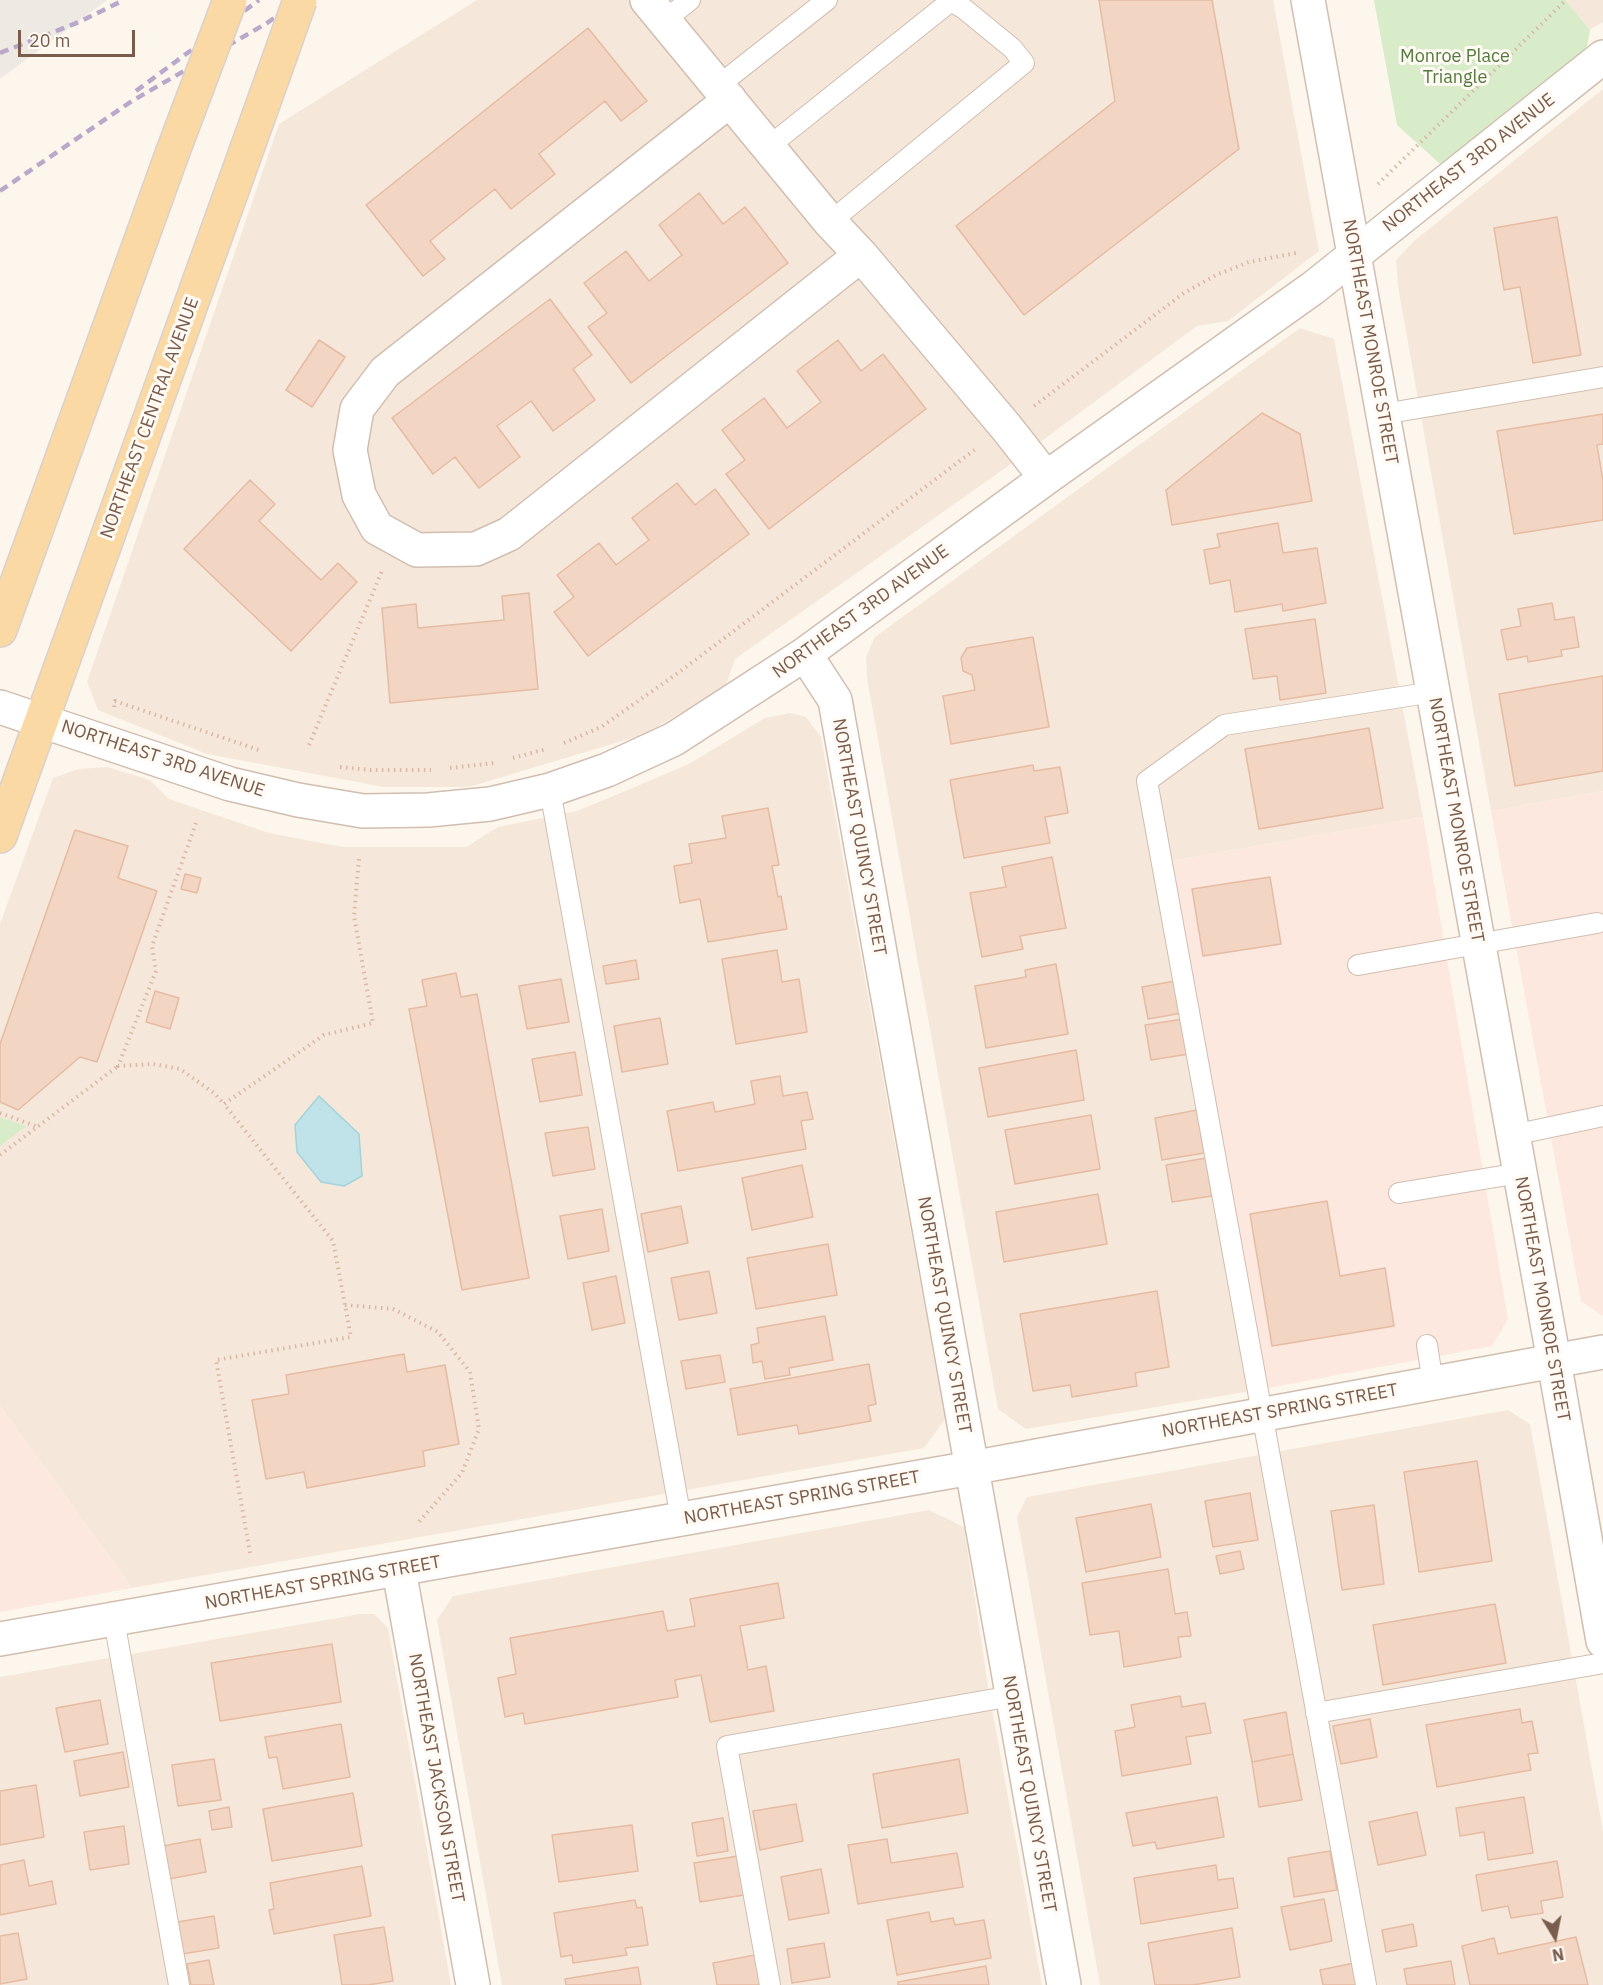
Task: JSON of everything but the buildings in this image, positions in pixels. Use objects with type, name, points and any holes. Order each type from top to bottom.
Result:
[{"type":"main road","points":[[0,630],[230,0]]},
{"type":"main road","name":"NORTHEAST CENTRAL AVENUE","points":[[0,836],[300,0]]},
{"type":"street","name":"NORTHEAST MONROE STREET","points":[[1308,0],[1603,1641]]},
{"type":"street","points":[[656,11],[830,222],[861,255],[1006,427],[1046,478]]},
{"type":"street","name":"NORTHEAST 3RD AVENUE","points":[[0,707],[230,784],[298,800],[363,811],[428,810],[490,804],[550,789],[607,770],[674,739],[805,654],[1046,478],[1313,288],[1603,57]]},
{"type":"street","points":[[724,93],[385,372],[357,409],[350,450],[359,495],[377,528],[417,550],[476,549],[509,534],[861,255]]},
{"type":"street","name":"NORTHEAST QUINCY STREET","points":[[805,654],[835,700],[970,1468],[1064,1985]]},
{"type":"street","name":"NORTHEAST SPRING STREET","points":[[0,1639],[970,1468],[1603,1352]]},
{"type":"street","name":"NORTHEAST JACKSON STREET","points":[[399,1570],[472,1985]]},
{"type":"lane","points":[[656,11],[690,0]]},
{"type":"lane","points":[[724,93],[827,0]]},
{"type":"lane","points":[[768,147],[949,1],[963,8],[1012,48],[1024,63],[830,222]]},
{"type":"lane","points":[[1383,414],[1603,377]]},
{"type":"lane","points":[[1366,1985],[1147,781],[1224,725],[1433,692]]},
{"type":"lane","points":[[550,789],[681,1519]]},
{"type":"lane","points":[[1358,965],[1597,923]]},
{"type":"lane","points":[[1513,1135],[1603,1116]]},
{"type":"lane","points":[[1400,1193],[1520,1173]]},
{"type":"lane","points":[[1427,1345],[1433,1383]]},
{"type":"lane","points":[[114,1620],[179,1985]]},
{"type":"lane","points":[[1316,1713],[1603,1663]]},
{"type":"lane","points":[[770,1985],[727,1746],[1012,1696]]},
{"type":"path","points":[[1408,156],[1566,0]]},
{"type":"path","points":[[443,769],[494,762],[556,747],[601,727],[678,673],[1184,293],[1216,275],[1249,262],[1300,252]]},
{"type":"path","points":[[309,745],[396,538]]},
{"type":"path","points":[[115,701],[267,753]]},
{"type":"path","points":[[338,767],[371,770],[433,770]]},
{"type":"path","points":[[0,1155],[118,1066],[156,971],[152,946],[196,823]]},
{"type":"path","points":[[224,1104],[324,1035],[373,1023],[354,916],[359,858]]},
{"type":"path","points":[[118,1066],[153,1064],[180,1069],[213,1093],[333,1241],[351,1337],[216,1360],[250,1553]]},
{"type":"path","points":[[0,1113],[38,1127]]},
{"type":"path","points":[[345,1305],[393,1309],[438,1332],[470,1372],[479,1430],[462,1473],[417,1524]]},
{"type":"shaded area","points":[[0,0],[107,0],[0,79]]},
{"type":"shaded area","points":[[477,0],[1273,0],[1319,251],[1228,321],[1197,326],[1001,471],[735,659],[725,688],[642,735],[469,787],[384,787],[207,754],[98,710],[87,682],[279,124]]},
{"type":"shaded area","points":[[1565,0],[1603,0],[1603,22],[1590,30]]},
{"type":"shaded area","points":[[1603,89],[1603,791],[1491,811],[1398,286],[1396,260],[1413,242]]},
{"type":"shaded area","points":[[1300,328],[1334,339],[1423,817],[1171,861],[1268,1388],[1026,1429],[998,1409],[867,678],[866,657],[875,637]]},
{"type":"shaded area","points":[[790,713],[806,717],[821,737],[945,1419],[924,1448],[132,1588],[0,1406],[0,924],[53,778],[78,769],[107,767],[150,780],[169,799],[269,833],[343,847],[466,847],[498,827],[577,811],[628,790],[689,764],[765,718]]},
{"type":"shaded area","points":[[1603,791],[1603,1316],[1581,1301],[1491,811]]},
{"type":"shaded area","points":[[1423,817],[1508,1319],[1492,1346],[1268,1388],[1171,861]]},
{"type":"shaded area","points":[[0,1406],[132,1588],[0,1612]]},
{"type":"shaded area","points":[[1508,1410],[1530,1424],[1603,1831],[1603,1985],[1100,1985],[1017,1517],[1027,1497]]},
{"type":"shaded area","points":[[929,1510],[964,1527],[989,1692],[1042,1985],[502,1985],[437,1620],[453,1596]]},
{"type":"shaded area","points":[[360,1614],[374,1614],[388,1628],[451,1985],[0,1985],[0,1677]]},
{"type":"green space","name":"Monroe Place Triangle","points":[[1374,0],[1565,0],[1590,30],[1586,52],[1440,164],[1397,125]]},
{"type":"green space","points":[[0,1117],[26,1126],[0,1146]]},
{"type":"water","points":[[319,1096],[359,1134],[362,1176],[344,1186],[321,1182],[297,1152],[295,1125]]},
{"type":"railway","points":[[0,53],[79,22],[124,0]]},
{"type":"railway","points":[[136,91],[259,0]]},
{"type":"railway","points":[[0,191],[132,101],[267,23],[300,0]]}]
